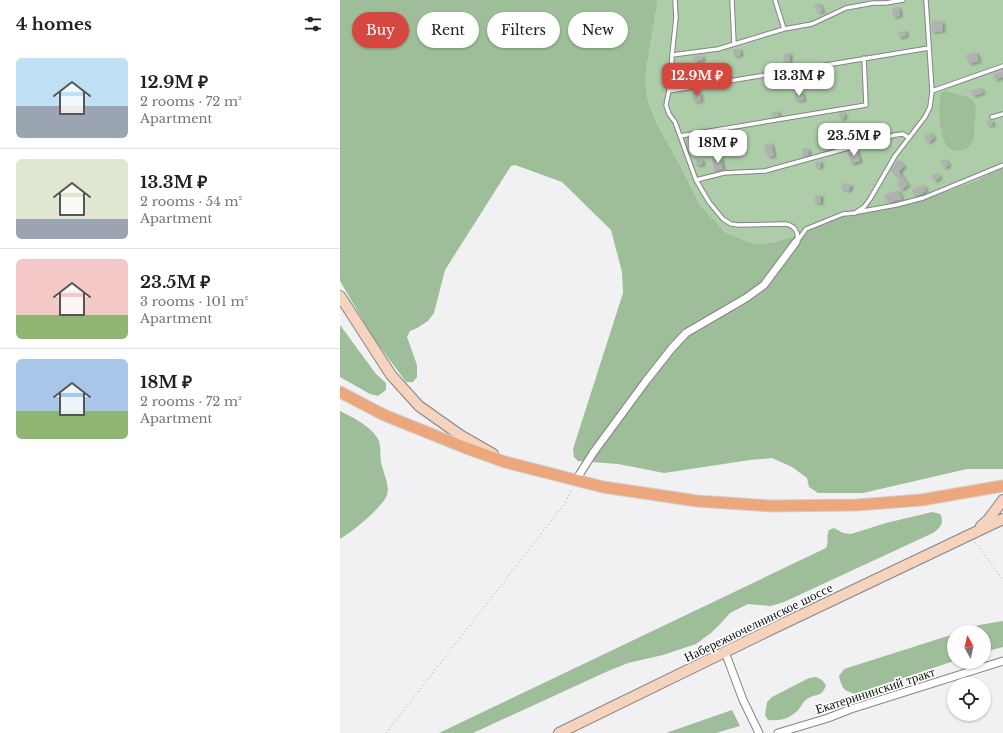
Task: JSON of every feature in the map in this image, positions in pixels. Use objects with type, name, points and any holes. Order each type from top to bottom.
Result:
[{"type":"main road","points":[[340,296],[391,375],[419,406],[460,435],[505,462]]},
{"type":"main road","points":[[340,392],[384,415],[505,462],[602,487],[697,501],[771,506],[857,505],[921,500],[1003,486]]},
{"type":"main road","points":[[970,535],[988,520],[1003,500]]},
{"type":"main road","points":[[970,535],[1003,519]]},
{"type":"main road","name":"Набережночелнинское шоссе","points":[[559,733],[970,535]]},
{"type":"street","points":[[576,480],[593,453],[672,348],[686,333],[764,285],[796,242]]},
{"type":"street","points":[[725,652],[743,700],[759,733]]},
{"type":"street","name":"Екатерининский тракт","points":[[778,733],[1003,661]]},
{"type":"lane","points":[[675,0],[676,18],[671,80],[666,105],[668,114],[675,122],[696,180],[708,202],[723,219],[731,224],[791,225],[798,232],[796,242]]},
{"type":"lane","points":[[732,0],[734,44]]},
{"type":"lane","points":[[775,0],[784,29]]},
{"type":"lane","points":[[672,55],[718,49],[784,29],[812,24],[846,8],[872,2],[886,3],[903,0]]},
{"type":"lane","points":[[855,213],[864,207],[870,199],[895,156],[925,117],[930,107],[932,91],[926,0]]},
{"type":"lane","points":[[669,90],[929,48]]},
{"type":"lane","points":[[680,136],[866,105],[864,58]]},
{"type":"lane","points":[[932,91],[1003,66]]},
{"type":"lane","points":[[992,117],[1003,114]]},
{"type":"lane","points":[[696,180],[724,173],[765,171],[896,135],[903,134],[909,138]]},
{"type":"lane","points":[[796,242],[806,229],[843,214],[896,205],[923,198],[1003,165]]},
{"type":"path","points":[[386,733],[566,502],[576,480]]},
{"type":"path","points":[[970,535],[1003,580]]},
{"type":"green space","points":[[340,0],[658,0],[645,78],[648,100],[656,122],[700,205],[725,232],[752,243],[762,244],[774,242],[788,238],[839,217],[913,203],[978,180],[1003,166],[1003,469],[967,469],[863,493],[818,493],[809,487],[807,478],[792,467],[772,458],[664,473],[618,464],[578,461],[574,457],[573,449],[623,293],[622,272],[611,230],[562,182],[515,165],[511,166],[445,270],[434,313],[428,321],[410,331],[407,337],[417,365],[417,377],[413,382],[406,382],[372,336],[340,281]]},
{"type":"green space","points":[[658,0],[1003,0],[1003,166],[978,180],[913,203],[839,217],[788,238],[774,242],[762,244],[752,243],[725,232],[700,205],[656,122],[648,100],[645,78]]},
{"type":"green space","points":[[944,91],[969,97],[974,103],[976,112],[973,141],[970,146],[964,150],[956,151],[948,147],[945,143],[940,121],[941,93]]},
{"type":"green space","points":[[340,325],[376,374],[386,383],[386,390],[378,396],[370,394],[340,377]]},
{"type":"green space","points":[[340,411],[362,423],[372,431],[379,441],[381,462],[388,491],[380,506],[373,513],[359,526],[340,539]]},
{"type":"green space","points":[[932,512],[940,514],[942,520],[940,527],[933,533],[784,602],[771,606],[748,604],[730,613],[711,633],[696,644],[663,655],[628,663],[473,733],[439,733],[826,548],[829,530],[834,528],[843,533],[851,534],[886,523]]},
{"type":"green space","points":[[1003,621],[1003,647],[991,650],[991,625],[979,625]]},
{"type":"green space","points":[[947,636],[947,663],[856,694],[848,692],[842,686],[839,676],[844,669]]},
{"type":"green space","points":[[816,677],[822,680],[826,685],[821,694],[807,699],[796,712],[789,717],[781,720],[768,720],[765,715],[767,702],[772,697],[809,678]]},
{"type":"green space","points":[[732,710],[740,726],[716,733],[666,733]]},
{"type":"building","points":[[819,3],[823,11],[818,13],[814,5]]},
{"type":"building","points":[[899,7],[900,16],[893,17],[892,8]]},
{"type":"building","points":[[932,21],[942,21],[943,31],[932,32]]},
{"type":"building","points":[[906,31],[906,36],[899,38],[898,32]]},
{"type":"building","points":[[740,49],[741,55],[734,56],[733,50]]},
{"type":"building","points":[[976,52],[979,61],[969,64],[966,55]]},
{"type":"building","points":[[790,53],[790,61],[784,62],[783,54]]},
{"type":"building","points":[[702,55],[703,60],[694,62],[693,57]]},
{"type":"building","points":[[1003,71],[1003,77],[995,80],[993,74]]},
{"type":"building","points":[[981,88],[983,93],[973,96],[971,90]]},
{"type":"building","points":[[700,92],[701,101],[694,102],[693,93]]},
{"type":"building","points":[[802,92],[804,100],[796,101],[795,94]]},
{"type":"building","points":[[778,111],[779,116],[773,117],[772,112]]},
{"type":"building","points":[[844,112],[845,118],[840,119],[839,113]]},
{"type":"building","points":[[992,120],[993,125],[988,126],[986,121]]},
{"type":"building","points":[[930,132],[934,138],[928,143],[924,137]]},
{"type":"building","points":[[736,134],[737,139],[728,140],[729,149],[722,150],[720,136]]},
{"type":"building","points":[[771,143],[774,156],[768,157],[764,145]]},
{"type":"building","points":[[808,148],[809,155],[803,156],[802,149]]},
{"type":"building","points":[[857,150],[860,161],[851,164],[848,153]]},
{"type":"building","points":[[721,158],[723,169],[714,170],[712,159]]},
{"type":"building","points":[[702,159],[703,164],[697,166],[696,160]]},
{"type":"building","points":[[945,159],[949,165],[944,168],[940,162]]},
{"type":"building","points":[[898,160],[904,166],[899,172],[908,185],[901,190],[897,184],[901,181],[890,170]]},
{"type":"building","points":[[821,161],[821,167],[816,168],[815,162]]},
{"type":"building","points":[[937,173],[940,178],[934,181],[931,176]]},
{"type":"building","points":[[843,183],[851,185],[849,191],[841,189]]},
{"type":"building","points":[[923,185],[926,191],[915,197],[912,190]]},
{"type":"building","points":[[898,190],[902,199],[888,203],[884,195]]},
{"type":"building","points":[[821,195],[821,203],[815,203],[815,196]]}]
